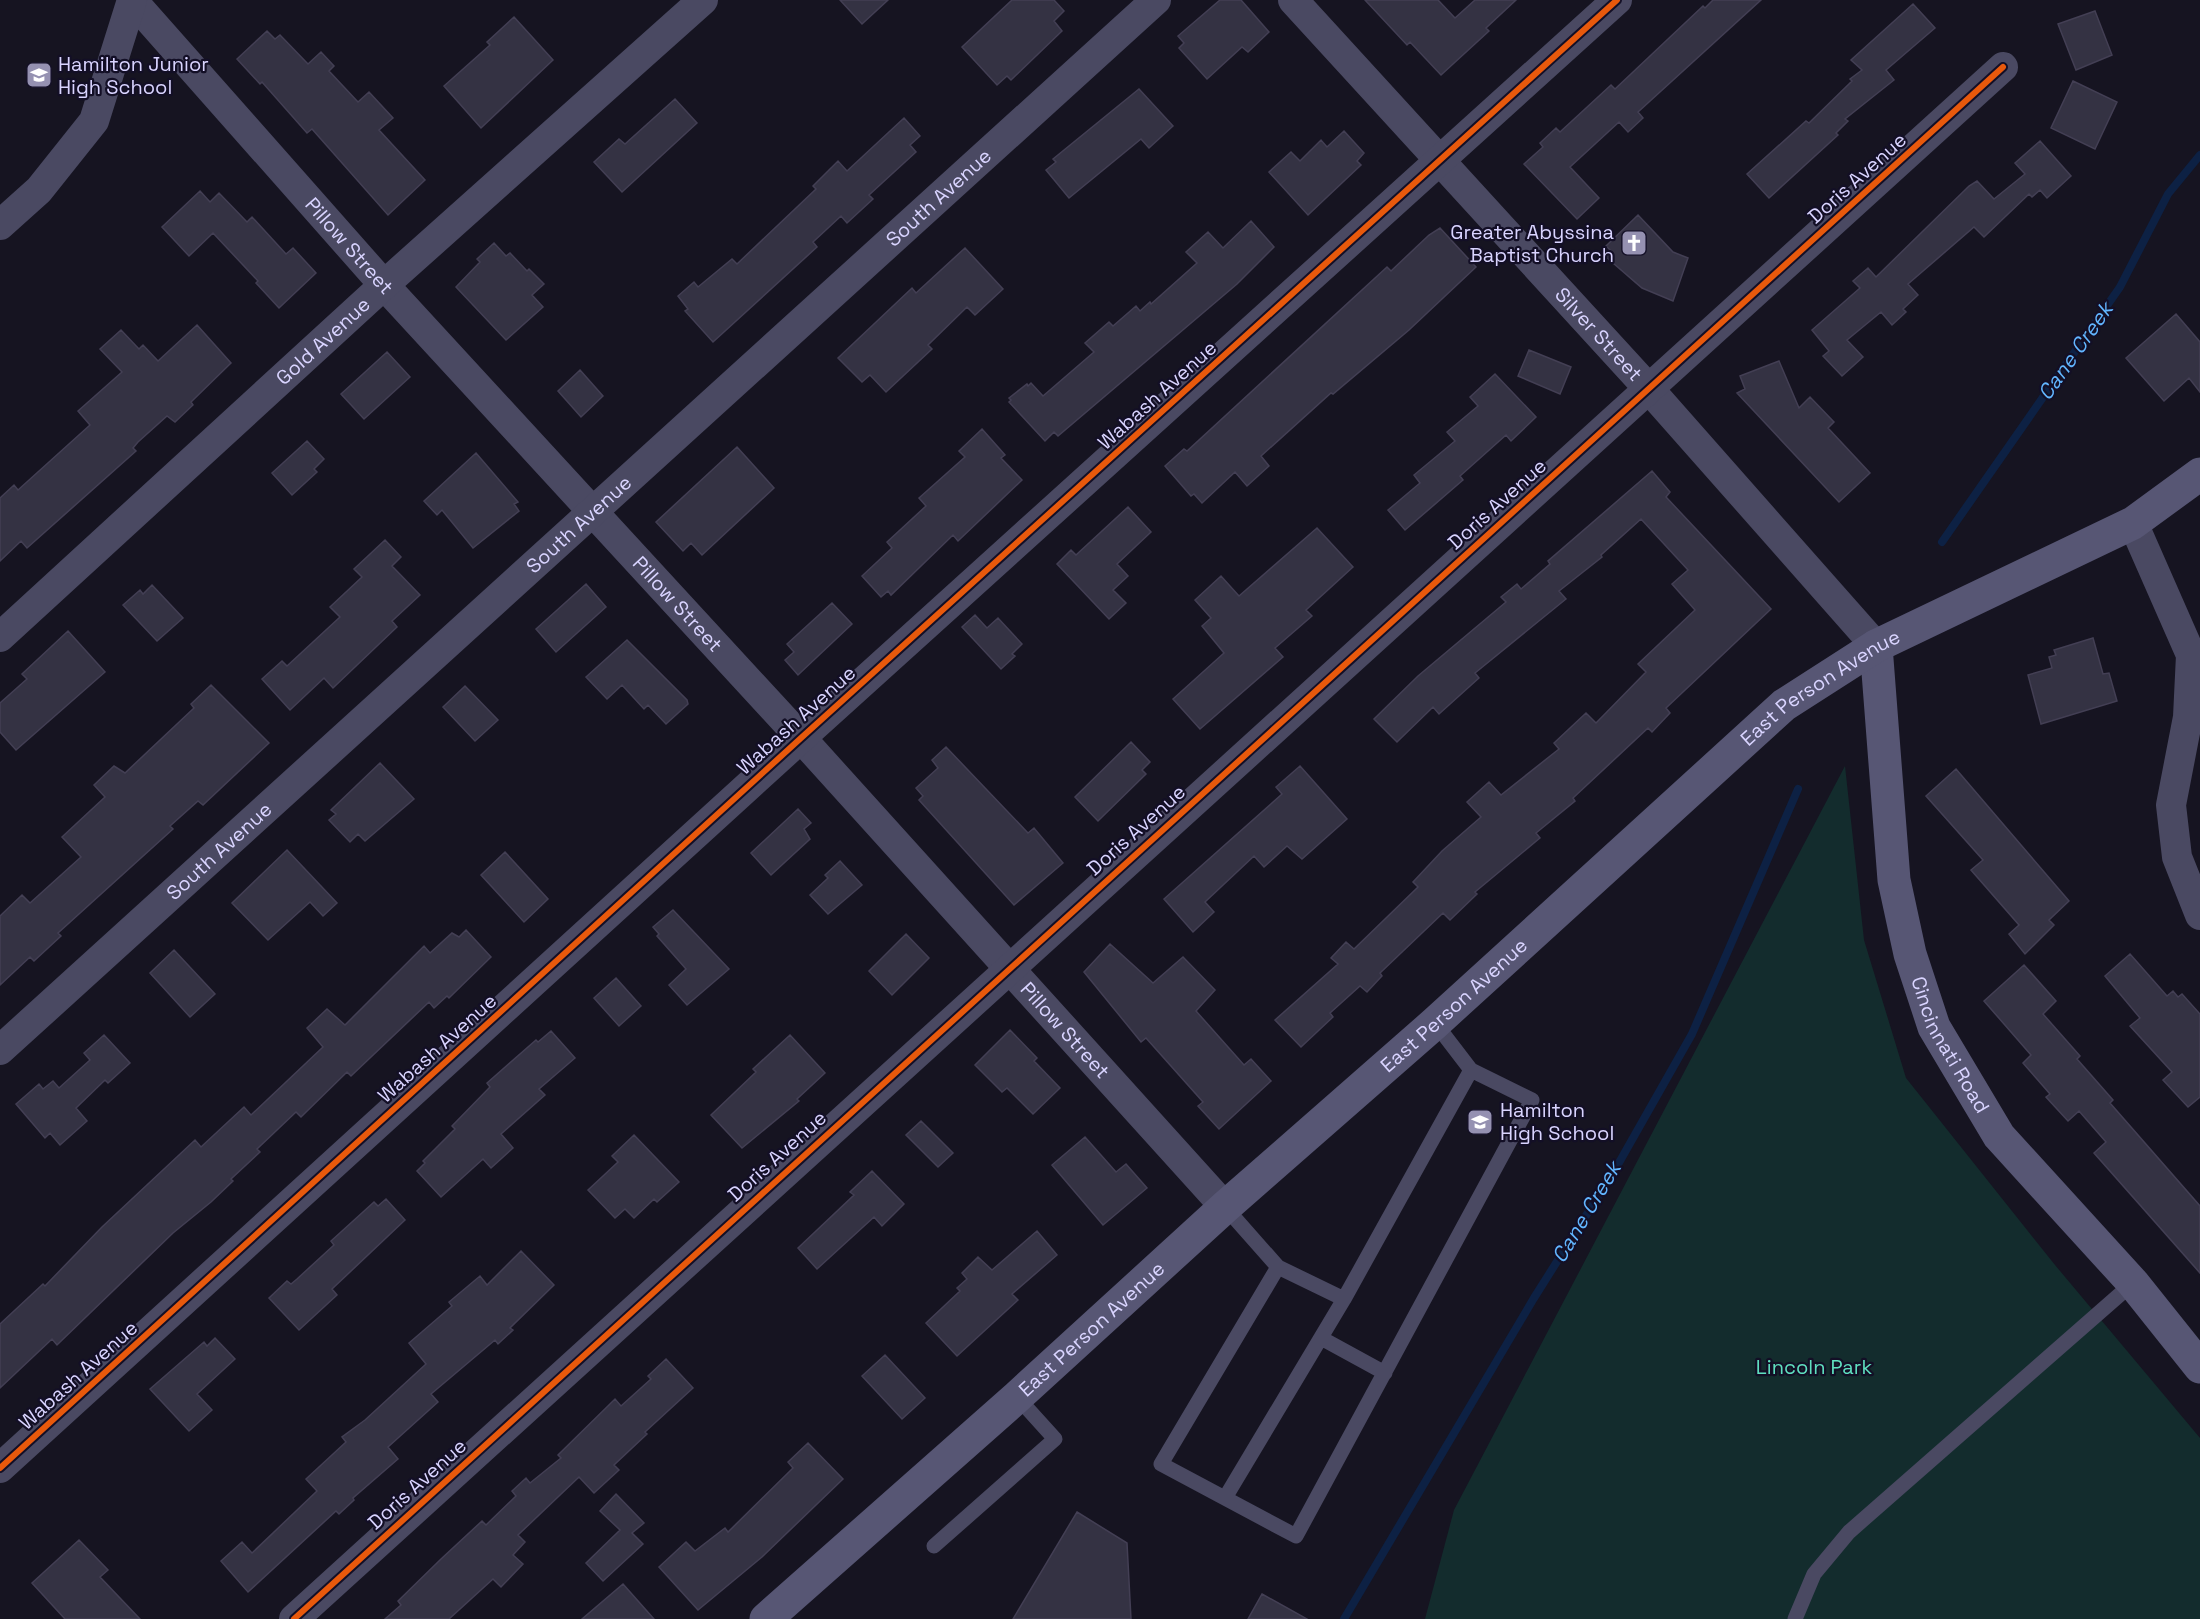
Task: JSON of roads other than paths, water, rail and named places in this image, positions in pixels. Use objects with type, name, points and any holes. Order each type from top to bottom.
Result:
[{"type":"main road","name":"East Person Avenue","points":[[766,1619],[1017,1397],[1225,1207],[1435,1023],[1784,705],[1876,646],[2133,523],[2200,474]]},
{"type":"main road","name":"Cincinnati Road","points":[[1876,646],[1894,880],[1910,954],[1934,1027],[1999,1136],[2133,1283],[2200,1367]]},
{"type":"street","name":"Pillow Street","points":[[132,0],[384,285],[594,510],[1225,1207]]},
{"type":"street","points":[[0,225],[39,190],[94,121],[132,0]]},
{"type":"street","name":"Gold Avenue","points":[[0,637],[384,285],[703,0]]},
{"type":"street","name":"South Avenue","points":[[0,1050],[1156,0]]},
{"type":"street","name":"Silver Street","points":[[1293,0],[1649,389],[1876,646]]},
{"type":"street","name":"Wabash Avenue","points":[[0,1468],[801,738],[1617,0]]},
{"type":"street","name":"Doris Avenue","points":[[294,1619],[1009,967],[2003,67]]},
{"type":"street","points":[[2133,523],[2191,655],[2188,717],[2171,805],[2178,857],[2200,915]]},
{"type":"lane","points":[[1278,1267],[1161,1464],[1296,1536],[1532,1100],[1471,1070],[1435,1023]]},
{"type":"lane","points":[[1225,1498],[1344,1299],[1471,1070]]},
{"type":"lane","points":[[1225,1207],[1278,1267],[1344,1299]]},
{"type":"lane","points":[[1795,1619],[1814,1574],[1850,1532],[2133,1283]]},
{"type":"lane","points":[[1321,1338],[1385,1373]]},
{"type":"lane","points":[[934,1545],[1055,1439],[1017,1397]]},
{"type":"waterway","name":"Cane Creek","points":[[1942,542],[2120,287],[2168,194],[2200,155]]},
{"type":"waterway","name":"Cane Creek","points":[[1344,1619],[1534,1298],[1616,1168],[1692,1034],[1798,789]]},
{"type":"place","name":"Hamilton Junior High School","points":[[39,75]]},
{"type":"place","name":"Greater Abyssina Baptist Church","points":[[1634,243]]},
{"type":"place","name":"Hamilton High School","points":[[1480,1122]]},
{"type":"park label","name":"Lincoln Park","points":[[1814,1367]]}]
